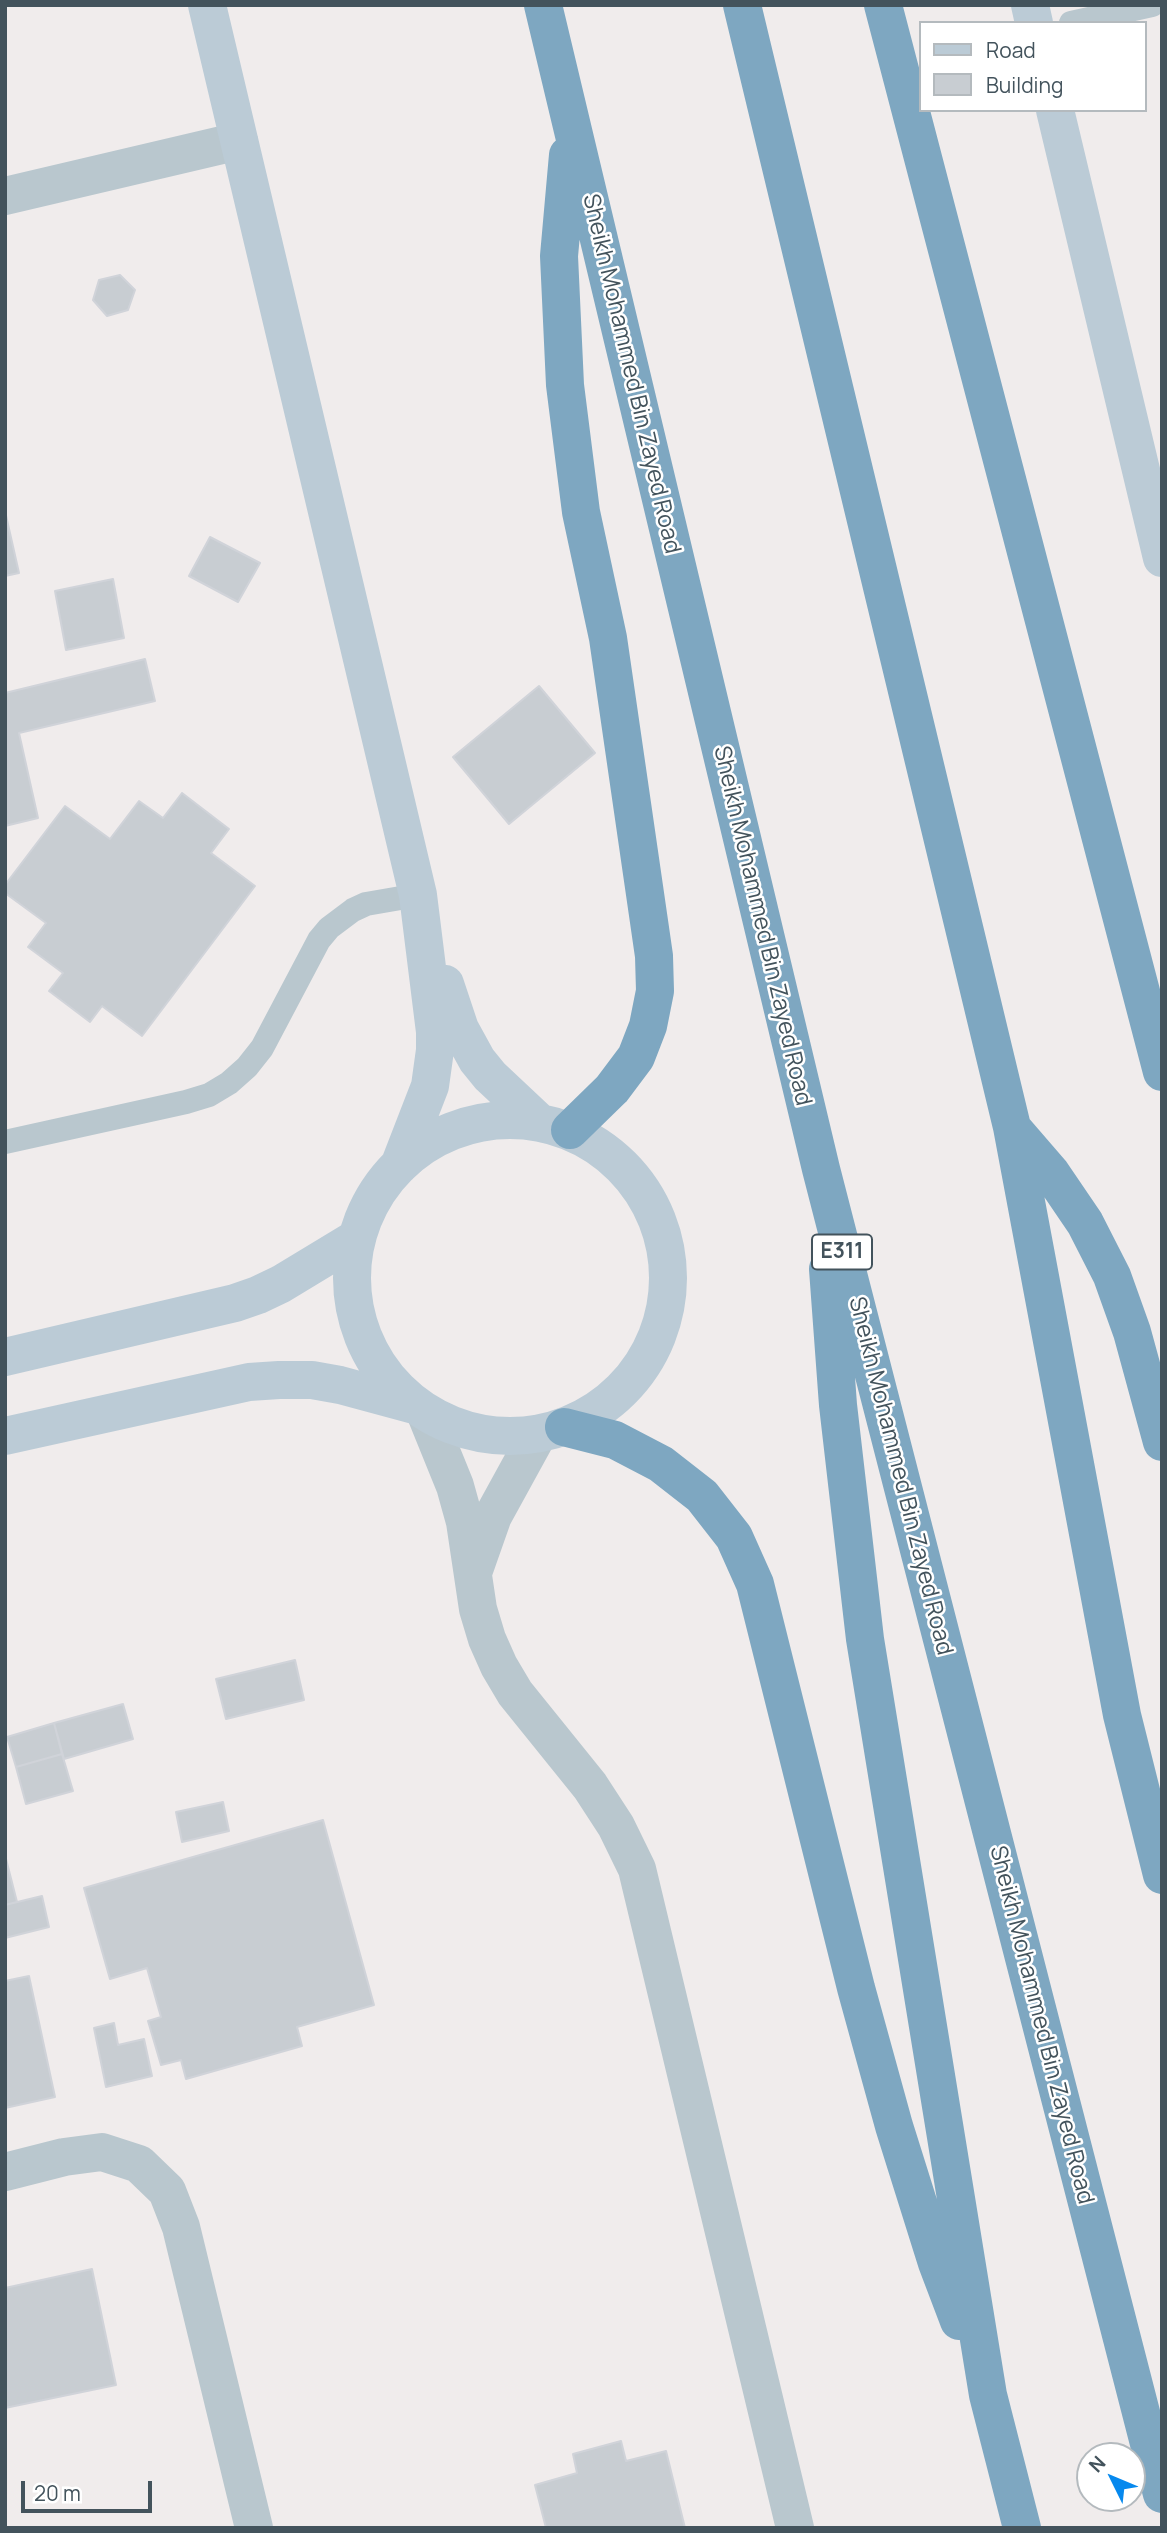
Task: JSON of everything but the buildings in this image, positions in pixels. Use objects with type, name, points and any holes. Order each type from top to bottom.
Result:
[{"type":"highway","name":"Sheikh Mohammed Bin Zayed Road","points":[[543,5],[821,1169],[1162,2494]]},
{"type":"highway","points":[[742,5],[1012,1127],[1122,1715],[1162,1875]]},
{"type":"highway","points":[[883,5],[1162,1072]]},
{"type":"highway","points":[[554,1126],[612,1088],[636,1057],[648,1026],[654,991],[654,956],[610,652],[581,512],[565,385],[559,256],[571,125]]},
{"type":"highway","points":[[1012,1127],[1051,1173],[1085,1223],[1112,1276],[1132,1332],[1162,1442]]},
{"type":"highway","points":[[821,1169],[838,1405],[866,1639],[988,2395],[1022,2528]]},
{"type":"highway","points":[[551,1431],[615,1440],[661,1464],[702,1496],[734,1537],[755,1584],[846,1951],[894,2126],[937,2263],[988,2395]]},
{"type":"main road","points":[[5,1436],[249,1382],[279,1380],[312,1380],[340,1385],[421,1409],[452,1426],[480,1434],[509,1437],[551,1431],[607,1404],[640,1370],[661,1327],[669,1280],[663,1233],[643,1189],[611,1154],[554,1126],[490,1076],[467,1045],[420,905],[207,5]]},
{"type":"main road","points":[[1055,112],[1162,558]]},
{"type":"main road","points":[[399,1166],[425,1103],[433,1069],[435,1032],[420,905]]},
{"type":"main road","points":[[421,1409],[388,1380],[368,1349],[355,1313],[352,1275],[357,1238],[373,1199],[399,1166],[440,1136],[488,1121],[554,1126]]},
{"type":"main road","points":[[15,1348],[235,1303],[281,1284],[357,1238]]},
{"type":"street","points":[[5,196],[239,141]]},
{"type":"street","points":[[421,1409],[455,1486],[465,1522],[478,1609],[499,1667],[534,1717],[590,1786],[617,1826],[637,1869],[795,2528]]},
{"type":"street","points":[[474,1572],[493,1516],[551,1431]]},
{"type":"street","points":[[5,2172],[64,2157],[102,2152],[139,2164],[167,2191],[181,2227],[254,2528]]},
{"type":"lane","points":[[1080,21],[1152,5]]},
{"type":"lane","points":[[5,1142],[209,1095],[229,1083],[247,1067],[262,1048],[319,940],[329,928],[366,904],[420,905]]}]
